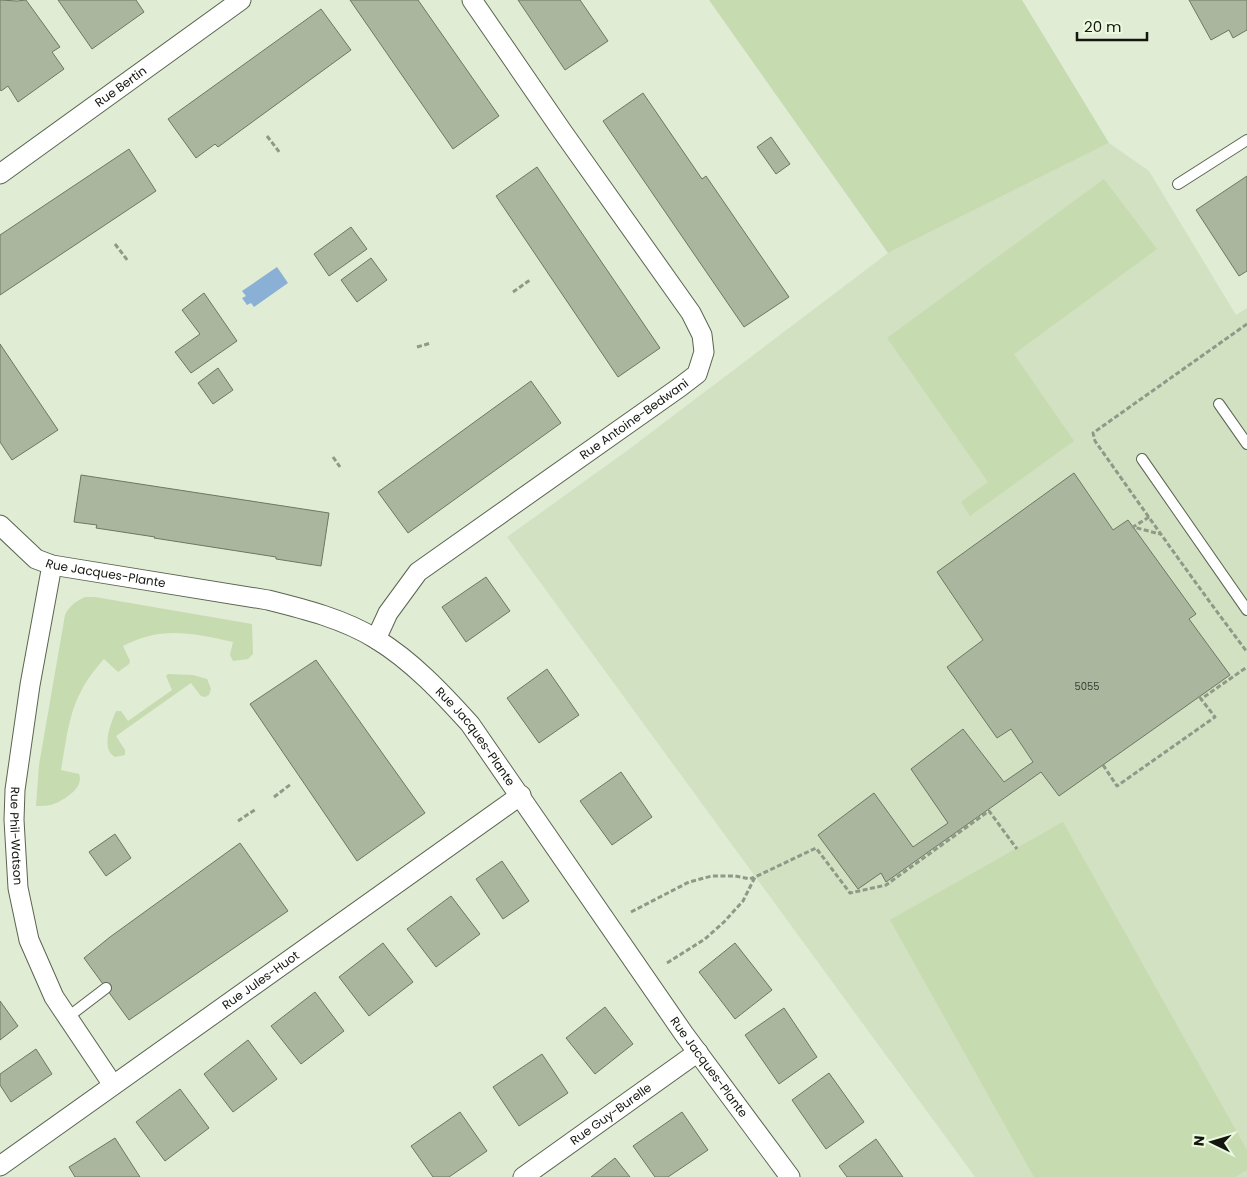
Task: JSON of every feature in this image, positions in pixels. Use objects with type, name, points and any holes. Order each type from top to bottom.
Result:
[{"type":"street","name":"Rue Bertin","points":[[0,174],[241,0]]},
{"type":"street","name":"Rue Antoine-Bedwani","points":[[376,639],[388,613],[418,572],[697,374],[704,352],[702,335],[691,313],[547,110],[472,0]]},
{"type":"street","name":"Rue Jacques-Plante","points":[[0,525],[36,558],[52,566],[268,600],[297,607],[347,625],[376,639],[397,653],[432,684],[470,724],[684,1034],[790,1177]]},
{"type":"street","name":"Rue Phil-Watson","points":[[52,566],[30,685],[15,790],[14,820],[18,888],[30,940],[54,997],[113,1085]]},
{"type":"street","name":"Rue Jules-Huot","points":[[0,1166],[521,796]]},
{"type":"street","name":"Rue Guy-Burelle","points":[[523,1177],[698,1052]]},
{"type":"lane","points":[[1178,184],[1247,140]]},
{"type":"lane","points":[[1219,404],[1247,444]]},
{"type":"lane","points":[[1142,459],[1247,610]]},
{"type":"lane","points":[[68,1017],[106,988]]},
{"type":"path","points":[[267,136],[280,153]]},
{"type":"path","points":[[115,244],[128,261]]},
{"type":"path","points":[[513,292],[530,280]]},
{"type":"path","points":[[1247,324],[1093,433],[1095,441],[1247,652]]},
{"type":"path","points":[[418,348],[431,343]]},
{"type":"path","points":[[333,457],[340,467]]},
{"type":"path","points":[[1149,517],[1133,527],[1161,534]]},
{"type":"path","points":[[1103,765],[1117,786],[1215,717],[1200,698],[1247,667]]},
{"type":"path","points":[[274,797],[292,784]]},
{"type":"path","points":[[238,821],[256,809]]},
{"type":"path","points":[[631,912],[689,882],[712,876],[735,876],[750,879],[816,848],[850,893],[886,885],[989,812],[1017,849]]},
{"type":"path","points":[[667,963],[705,939],[724,922],[743,901],[754,877]]},
{"type":"shaded area","points":[[709,0],[1022,0],[1109,143],[888,253]]},
{"type":"shaded area","points":[[1109,143],[1149,171],[1236,315],[1247,308],[1247,1177],[975,1177],[507,537],[628,450],[888,253]]},
{"type":"shaded area","points":[[1104,179],[1157,249],[1014,354],[1074,441],[970,516],[961,502],[988,482],[887,338]]},
{"type":"shaded area","points":[[85,597],[95,597],[252,624],[253,654],[248,659],[233,661],[230,655],[233,642],[177,633],[150,636],[123,646],[130,661],[129,664],[118,672],[104,659],[84,685],[73,711],[66,738],[61,770],[79,774],[80,779],[77,788],[54,804],[36,806],[39,765],[65,615],[73,604]]},
{"type":"shaded area","points":[[168,674],[193,675],[207,679],[211,689],[209,695],[201,696],[191,683],[116,736],[125,750],[125,755],[115,757],[108,748],[107,742],[116,711],[121,711],[128,721],[172,690],[166,676]]},
{"type":"shaded area","points":[[1063,822],[1247,1150],[1247,1170],[1235,1177],[1034,1177],[890,920]]},
{"type":"water","points":[[277,267],[288,283],[254,307],[251,303],[247,305],[242,298],[246,296],[242,291]]},
{"type":"building","points":[[0,0],[26,0],[60,47],[52,52],[64,69],[18,102],[8,86],[1,91],[0,89]]},
{"type":"building","points":[[58,0],[136,0],[144,12],[92,49]]},
{"type":"building","points":[[350,0],[418,0],[499,116],[453,149]]},
{"type":"building","points":[[518,0],[580,0],[608,41],[565,70]]},
{"type":"building","points":[[1189,0],[1247,0],[1247,30],[1233,38],[1229,30],[1211,40]]},
{"type":"building","points":[[321,9],[351,50],[218,147],[215,144],[196,158],[168,119]]},
{"type":"building","points":[[643,93],[702,179],[706,176],[789,297],[744,327],[603,121]]},
{"type":"building","points":[[771,137],[790,164],[776,174],[757,147]]},
{"type":"building","points":[[129,149],[156,191],[0,295],[0,235]]},
{"type":"building","points":[[537,167],[660,348],[618,377],[496,196]]},
{"type":"building","points":[[1247,176],[1247,271],[1239,276],[1196,210]]},
{"type":"building","points":[[351,227],[367,249],[329,276],[314,254]]},
{"type":"building","points":[[371,258],[387,280],[357,302],[341,280]]},
{"type":"building","points":[[204,293],[237,341],[191,373],[175,352],[200,334],[182,310]]},
{"type":"building","points":[[0,344],[58,430],[12,460],[0,442]]},
{"type":"building","points":[[218,368],[233,390],[213,404],[198,383]]},
{"type":"building","points":[[531,381],[561,423],[408,533],[378,492]]},
{"type":"building","points":[[1074,473],[1113,530],[1128,520],[1196,614],[1189,619],[1230,675],[1059,796],[1041,772],[886,882],[881,873],[858,889],[818,835],[874,793],[913,847],[948,823],[911,769],[963,729],[1004,782],[1033,762],[1011,729],[997,738],[947,667],[983,640],[937,572]]},
{"type":"building","points":[[81,475],[329,513],[321,566],[96,528],[97,525],[74,522]]},
{"type":"building","points":[[486,577],[510,611],[466,642],[442,607]]},
{"type":"building","points":[[316,660],[425,813],[357,861],[250,704]]},
{"type":"building","points":[[547,669],[579,715],[539,743],[507,698]]},
{"type":"building","points":[[621,772],[652,817],[612,845],[580,801]]},
{"type":"building","points":[[115,834],[131,858],[106,876],[89,852]]},
{"type":"building","points":[[240,843],[288,911],[129,1020],[84,958]]},
{"type":"building","points":[[502,861],[529,901],[503,919],[476,879]]},
{"type":"building","points":[[451,896],[480,934],[436,967],[407,929]]},
{"type":"building","points":[[383,943],[413,982],[369,1016],[339,977]]},
{"type":"building","points":[[735,943],[772,990],[735,1019],[699,972]]},
{"type":"building","points":[[315,992],[344,1031],[301,1064],[271,1026]]},
{"type":"building","points":[[0,1001],[18,1026],[0,1040]]},
{"type":"building","points":[[605,1007],[633,1044],[595,1074],[566,1038]]},
{"type":"building","points":[[784,1008],[817,1057],[779,1084],[745,1035]]},
{"type":"building","points":[[248,1040],[277,1079],[233,1112],[204,1074]]},
{"type":"building","points":[[36,1049],[52,1074],[11,1102],[0,1085],[0,1074]]},
{"type":"building","points":[[542,1054],[568,1093],[519,1126],[493,1087]]},
{"type":"building","points":[[829,1073],[864,1122],[826,1149],[792,1100]]},
{"type":"building","points":[[180,1089],[209,1128],[165,1161],[136,1122]]},
{"type":"building","points":[[460,1112],[487,1151],[449,1177],[433,1177],[411,1146]]},
{"type":"building","points":[[682,1112],[708,1150],[668,1177],[655,1177],[633,1146]]},
{"type":"building","points":[[115,1138],[140,1177],[75,1177],[69,1167]]},
{"type":"building","points":[[876,1139],[903,1177],[847,1177],[839,1166]]},
{"type":"building","points":[[615,1158],[630,1177],[591,1177]]}]
